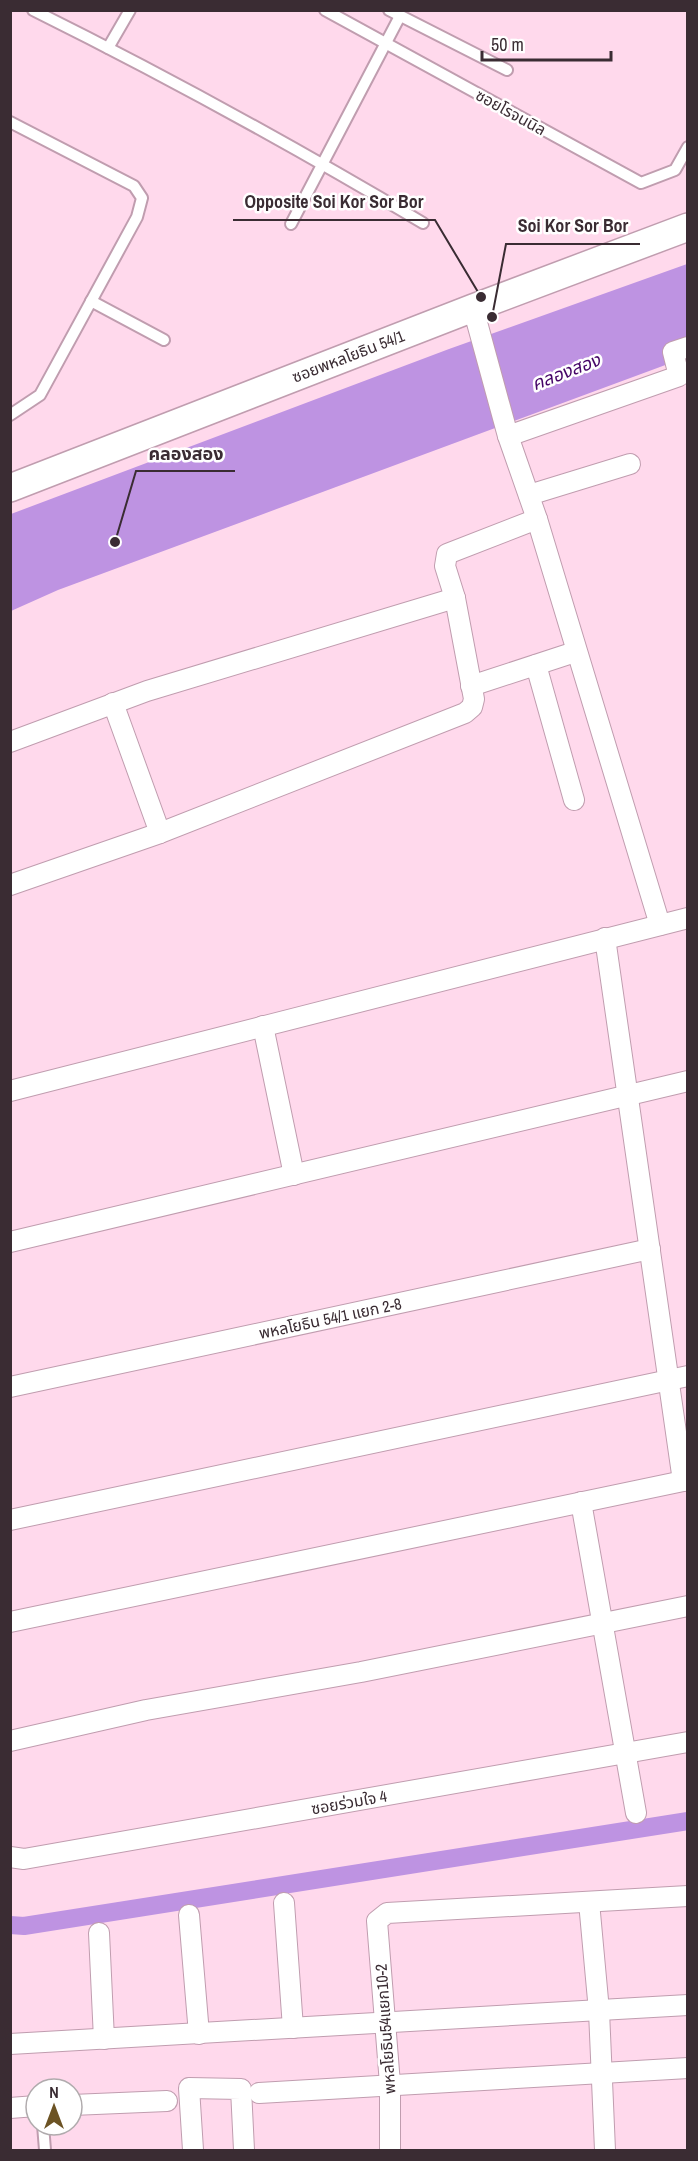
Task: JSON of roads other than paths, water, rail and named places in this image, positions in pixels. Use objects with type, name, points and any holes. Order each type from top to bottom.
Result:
[{"type":"street","name":"ซอยพหลโยธิน 54/1","points":[[10,488],[476,318],[687,227]]},
{"type":"street","points":[[476,318],[502,417],[537,519],[575,652],[660,925]]},
{"type":"street","points":[[508,436],[679,376],[673,352],[687,347]]},
{"type":"street","points":[[528,495],[630,464]]},
{"type":"street","points":[[10,885],[160,833],[455,718],[472,707],[471,686],[455,598],[445,566],[447,554],[537,519]]},
{"type":"street","points":[[10,742],[147,691],[455,598]]},
{"type":"street","points":[[471,686],[575,652]]},
{"type":"street","points":[[536,665],[574,800]]},
{"type":"street","points":[[113,703],[160,833]]},
{"type":"street","points":[[10,1091],[687,918]]},
{"type":"street","points":[[10,1622],[685,1480],[678,1377],[650,1249],[605,938]]},
{"type":"street","points":[[263,1026],[294,1175]]},
{"type":"street","points":[[10,1242],[687,1081]]},
{"type":"street","name":"พหลโยธิน 54/1 แยก 2-8","points":[[10,1387],[650,1249]]},
{"type":"street","points":[[10,1520],[678,1377]]},
{"type":"street","points":[[581,1503],[636,1814]]},
{"type":"street","points":[[10,1741],[146,1710],[361,1672],[687,1606]]},
{"type":"street","name":"ซอยร่วมใจ 4","points":[[10,1857],[24,1859],[687,1743]]},
{"type":"street","points":[[605,2151],[599,2011],[589,1902],[687,1896]]},
{"type":"street","name":"พหลโยธิน54แยก10-2","points":[[390,2151],[390,2084],[377,1921],[387,1913],[589,1902]]},
{"type":"street","points":[[284,1903],[293,2028]]},
{"type":"street","points":[[189,1916],[199,2034]]},
{"type":"street","points":[[99,1933],[104,2039]]},
{"type":"street","points":[[10,2033],[11,2044],[687,2006]]},
{"type":"street","points":[[259,2093],[687,2068]]},
{"type":"street","points":[[193,2151],[189,2088],[241,2089],[244,2151]]},
{"type":"street","points":[[84,2104],[167,2101]]},
{"type":"lane","points":[[33,10],[323,164],[423,223]]},
{"type":"lane","points":[[108,48],[130,10]]},
{"type":"lane","name":"ซอยโรจนนิล","points":[[325,10],[641,183],[675,170],[687,147]]},
{"type":"lane","points":[[389,10],[507,70]]},
{"type":"lane","points":[[291,224],[387,45],[400,16]]},
{"type":"lane","points":[[10,122],[134,186],[142,198],[136,217],[40,395],[10,415]]},
{"type":"lane","points":[[91,302],[164,340]]},
{"type":"water","points":[[687,264],[687,357],[58,590],[11,611],[11,514],[449,349]]},
{"type":"waterway","points":[[10,1925],[24,1926],[688,1821]]},
{"type":"place","name":"Opposite Soi Kor Sor Bor","points":[[481,297]]},
{"type":"place","name":"Soi Kor Sor Bor","points":[[492,317]]},
{"type":"place","name":"คลองสอง","points":[[115,542]]}]
